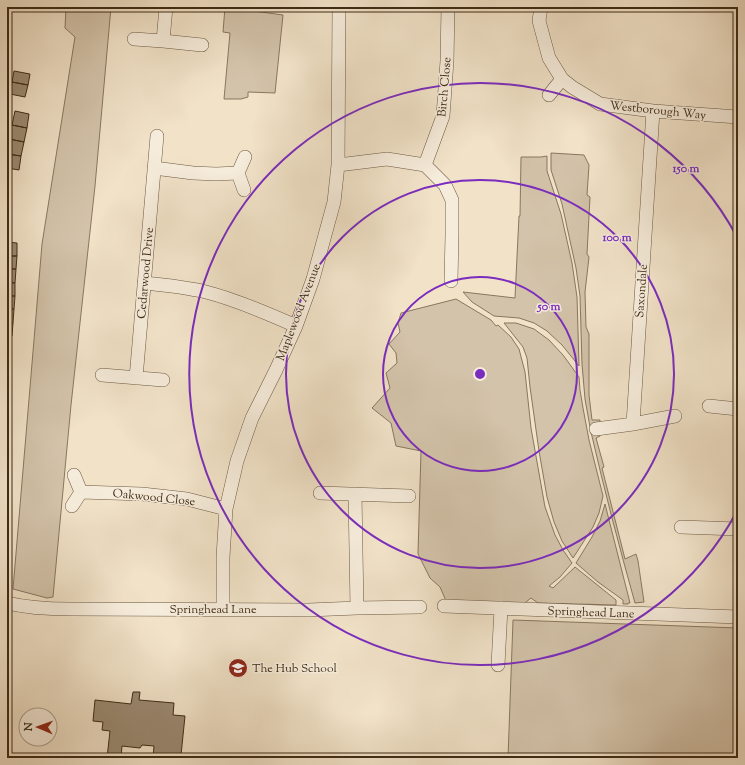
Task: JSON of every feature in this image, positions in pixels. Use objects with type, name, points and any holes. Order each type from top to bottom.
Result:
[{"type":"street","points":[[163,41],[166,7]]},
{"type":"street","name":"Maplewood Avenue","points":[[223,609],[223,557],[226,509],[237,461],[252,418],[296,326],[313,279],[334,202],[338,165],[339,7]]},
{"type":"street","name":"Birch Close","points":[[425,165],[443,116],[447,61],[448,7]]},
{"type":"street","name":"Westborough Way","points":[[541,7],[539,21],[549,58],[562,79],[600,104],[653,111],[738,117]]},
{"type":"street","points":[[134,39],[202,45]]},
{"type":"street","points":[[549,95],[562,79]]},
{"type":"street","name":"Saxondale","points":[[633,424],[653,111]]},
{"type":"street","name":"Cedarwood Drive","points":[[136,378],[157,136]]},
{"type":"street","points":[[244,190],[238,173],[245,157]]},
{"type":"street","points":[[338,165],[387,159],[425,165],[445,185],[452,200],[451,281]]},
{"type":"street","points":[[154,168],[216,174],[238,173]]},
{"type":"street","points":[[144,283],[174,286],[205,292],[266,312],[296,326]]},
{"type":"street","points":[[102,375],[163,380]]},
{"type":"street","points":[[709,406],[738,409]]},
{"type":"street","points":[[596,429],[675,416]]},
{"type":"street","points":[[72,506],[81,492],[74,475]]},
{"type":"street","name":"Oakwood Close","points":[[81,492],[142,494],[187,499],[226,509]]},
{"type":"street","points":[[320,493],[408,496]]},
{"type":"street","points":[[354,494],[358,608]]},
{"type":"street","points":[[681,527],[695,533],[738,529]]},
{"type":"street","name":"Springhead Lane","points":[[7,603],[50,609],[309,610],[420,607]]},
{"type":"street","name":"Springhead Lane","points":[[444,606],[738,617]]},
{"type":"street","points":[[498,665],[501,608]]},
{"type":"shaded area","points":[[66,7],[111,7],[95,186],[71,405],[53,597],[47,598],[13,589],[42,244],[75,37],[65,28]]},
{"type":"shaded area","points":[[225,7],[283,15],[275,93],[248,92],[248,97],[241,99],[224,99],[230,33],[223,32]]},
{"type":"shaded area","points":[[551,153],[584,155],[589,165],[587,195],[590,197],[587,254],[589,257],[585,292],[586,327],[589,334],[589,395],[592,420],[600,420],[600,426],[590,427],[585,399],[582,364],[580,296],[576,268],[562,204],[551,170]]},
{"type":"shaded area","points":[[547,156],[547,171],[561,214],[572,263],[577,297],[579,366],[562,345],[547,331],[534,323],[519,318],[494,316],[472,302],[463,292],[515,298],[520,216],[521,157]]},
{"type":"shaded area","points":[[456,299],[491,320],[496,326],[498,325],[511,337],[519,349],[525,372],[531,428],[545,507],[555,535],[572,563],[560,577],[549,586],[553,588],[575,567],[616,600],[616,605],[538,603],[531,598],[521,606],[447,603],[440,587],[430,578],[418,554],[421,451],[396,446],[391,423],[372,408],[390,388],[386,373],[397,363],[396,353],[389,344],[400,332],[398,323],[401,313]]},
{"type":"shaded area","points":[[504,323],[516,323],[534,329],[549,340],[563,355],[579,377],[589,440],[603,496],[599,513],[593,527],[573,558],[562,541],[554,522],[547,497],[539,451],[527,358],[523,347]]},
{"type":"shaded area","points":[[599,430],[600,436],[596,438],[604,467],[602,468],[625,559],[636,554],[644,602],[635,603],[612,518],[591,432]]},
{"type":"shaded area","points":[[605,504],[630,603],[628,604],[623,604],[623,600],[598,582],[576,563],[600,521]]},
{"type":"shaded area","points":[[513,620],[738,628],[738,758],[508,758]]},
{"type":"building","points":[[14,71],[30,74],[28,85],[12,82]]},
{"type":"building","points":[[12,82],[28,85],[25,97],[10,94]]},
{"type":"building","points":[[15,111],[29,114],[27,128],[12,125]]},
{"type":"building","points":[[12,125],[27,128],[24,142],[9,139]]},
{"type":"building","points":[[9,139],[24,142],[21,156],[7,154]]},
{"type":"building","points":[[7,154],[21,156],[19,170],[7,168]]},
{"type":"building","points":[[7,242],[17,243],[17,256],[7,256]]},
{"type":"building","points":[[7,256],[17,256],[16,269],[7,269]]},
{"type":"building","points":[[7,269],[16,269],[15,283],[7,282]]},
{"type":"building","points":[[7,282],[15,283],[15,296],[7,296]]},
{"type":"building","points":[[7,296],[15,296],[14,309],[7,309]]},
{"type":"building","points":[[7,309],[14,309],[13,323],[7,322]]},
{"type":"building","points":[[7,322],[13,323],[12,336],[7,336]]},
{"type":"building","points":[[133,692],[140,692],[139,700],[174,703],[173,715],[185,716],[181,755],[171,754],[171,758],[153,758],[154,746],[142,745],[140,748],[122,746],[121,758],[107,758],[110,731],[102,730],[103,722],[93,721],[95,700],[131,704]]},
{"type":"place","name":"The Hub School","points":[[238,668]]}]
